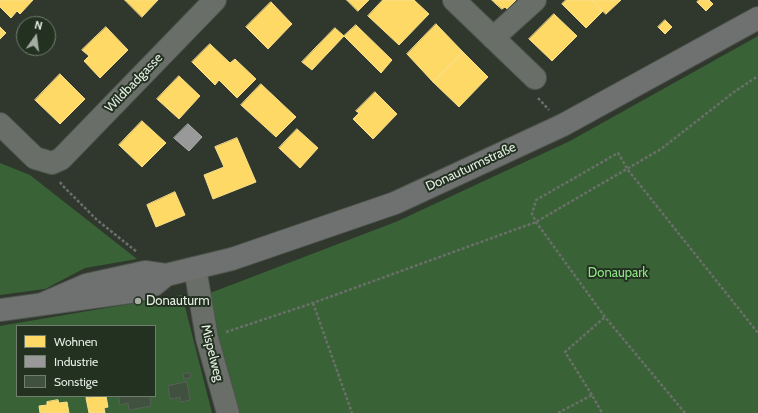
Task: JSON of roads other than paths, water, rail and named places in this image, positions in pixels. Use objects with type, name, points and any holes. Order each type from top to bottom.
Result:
[{"type":"main road","name":"Donauturmstraße","points":[[0,310],[137,291],[154,285],[166,275],[232,259],[395,203],[563,125],[758,18]]},
{"type":"street","name":"Wildbadgasse","points":[[0,124],[35,158],[52,163],[61,159],[215,0]]},
{"type":"street","points":[[454,0],[535,78]]},
{"type":"street","points":[[493,38],[535,0]]},
{"type":"street","name":"Mispelweg","points":[[195,268],[207,338],[228,413]]},
{"type":"place","name":"Donauturm","points":[[138,301]]},
{"type":"park label","name":"Donaupark","points":[[618,273]]}]
